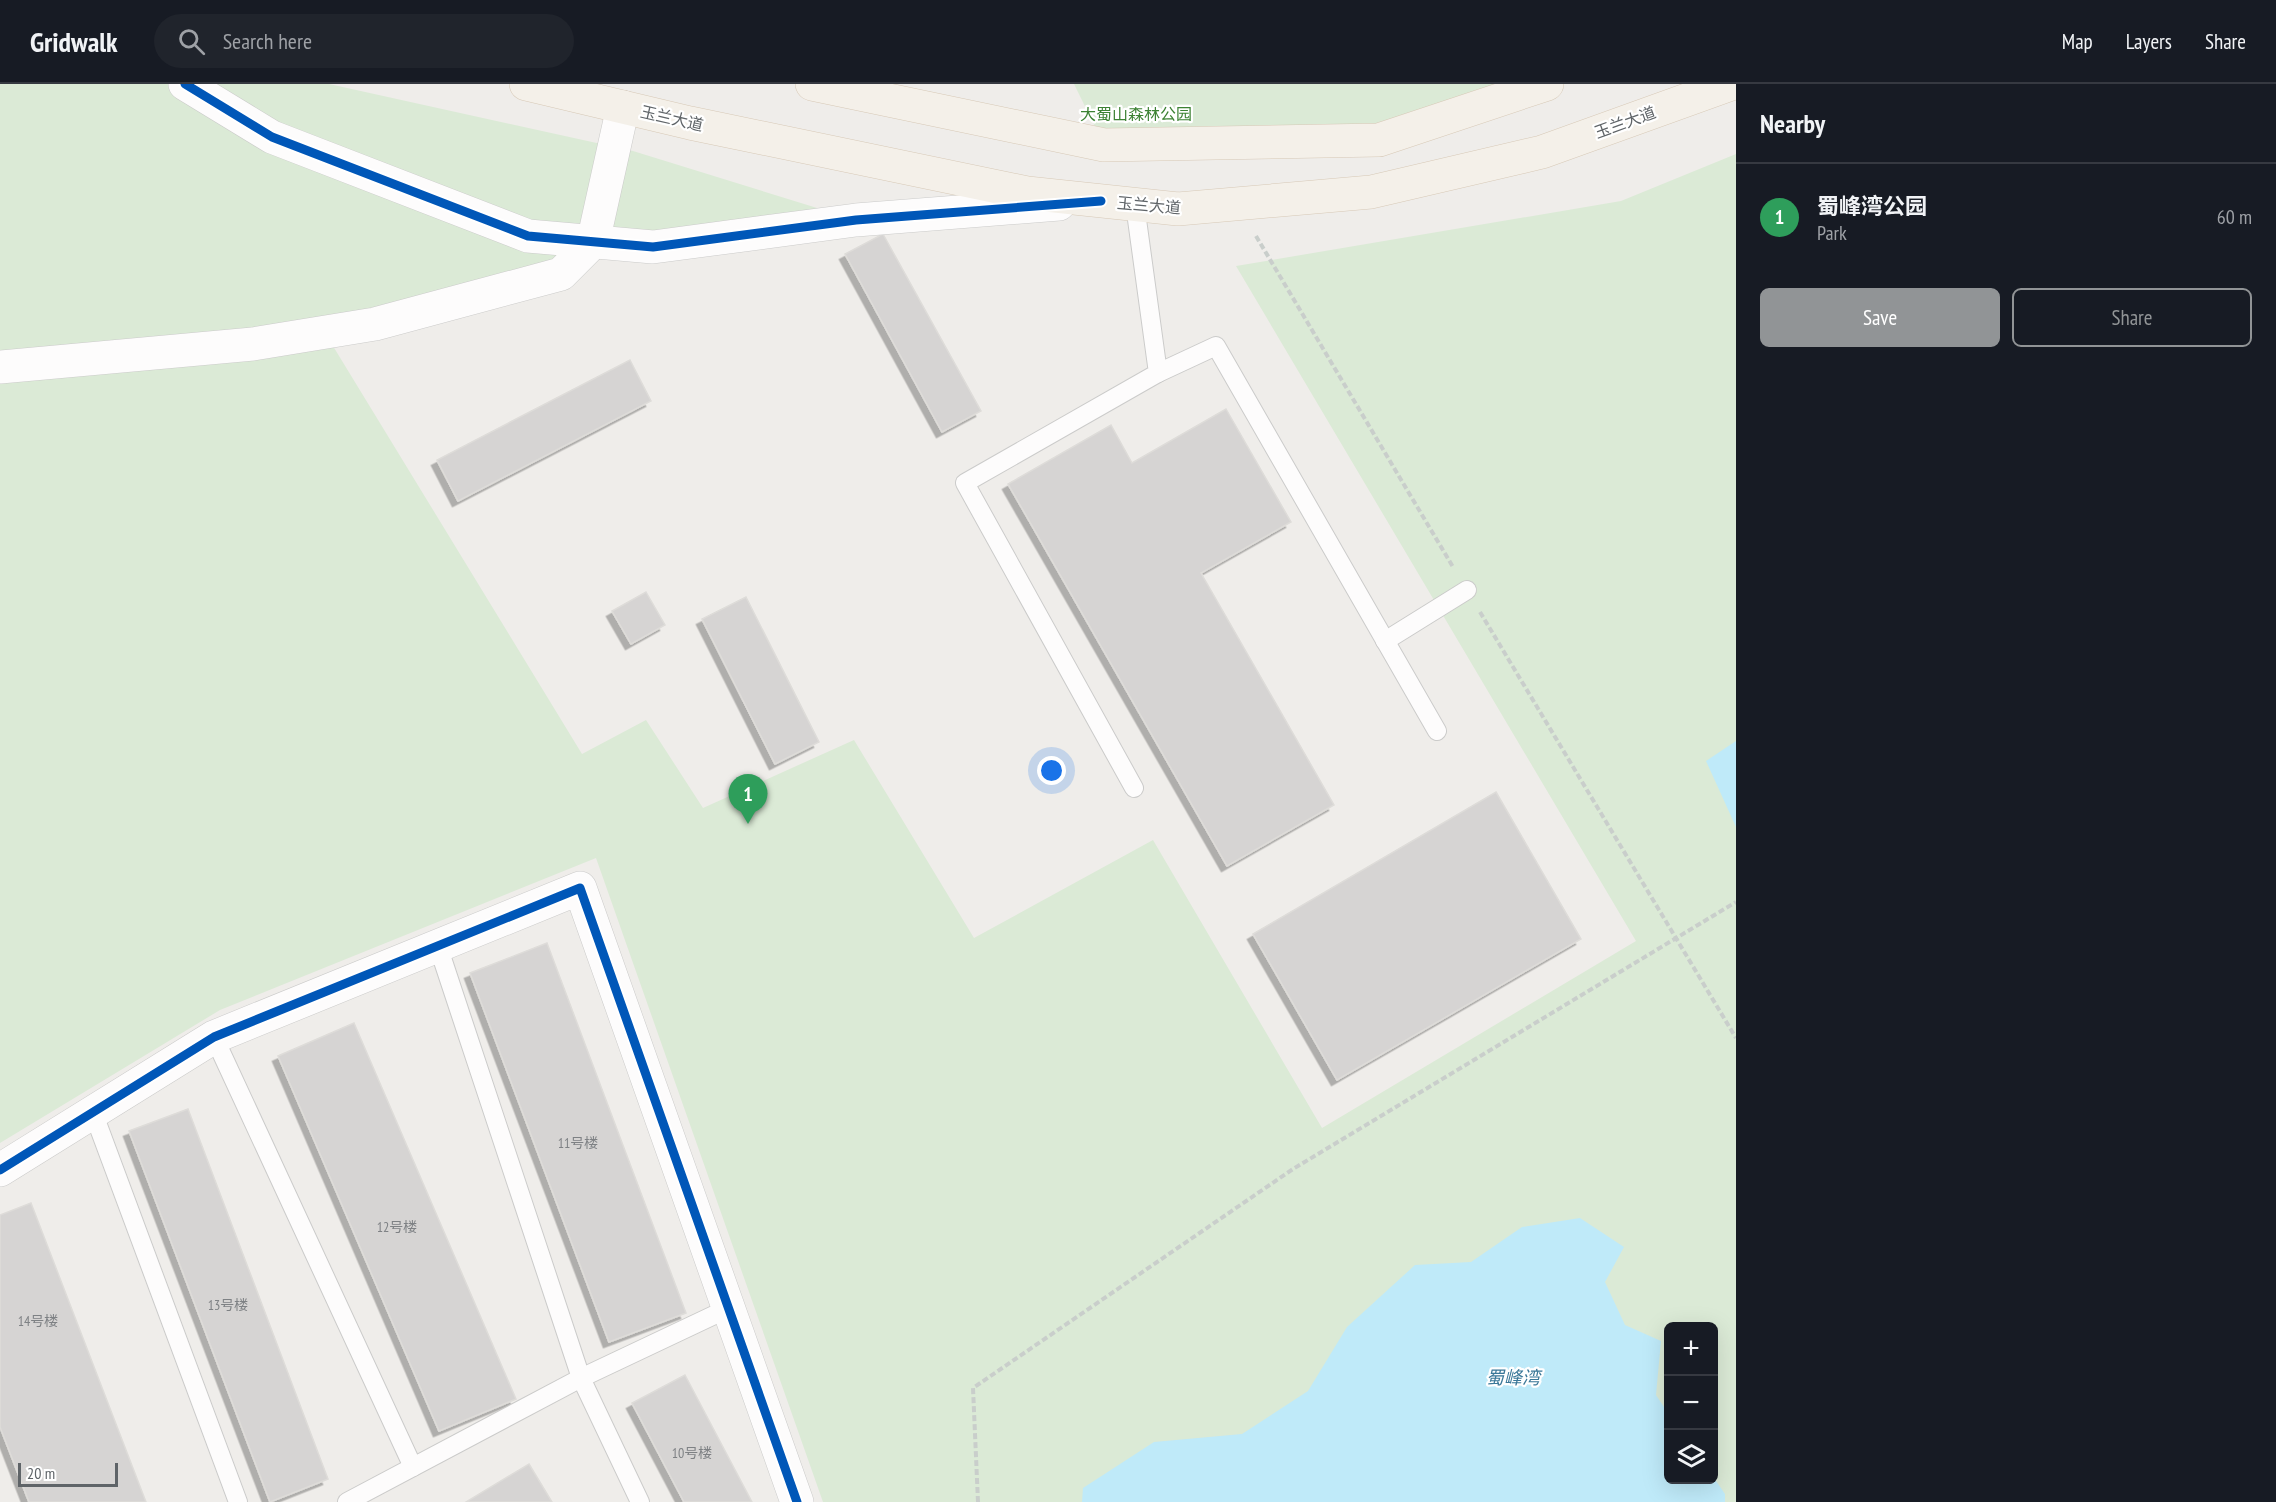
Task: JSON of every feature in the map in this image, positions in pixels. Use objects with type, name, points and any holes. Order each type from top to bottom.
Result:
[{"type":"main road","name":"玉兰大道","points":[[526,84],[623,107],[1027,192],[1179,209],[1371,192],[1542,152],[1731,84]]},
{"type":"main road","points":[[812,84],[1104,145],[1379,140],[1547,84]]},
{"type":"street","points":[[185,84],[272,137],[528,236],[653,248],[856,220],[1101,201]]},
{"type":"street","points":[[0,367],[253,344],[375,324],[561,274],[593,242],[623,107]]},
{"type":"street","points":[[0,1170],[214,1037],[580,888],[797,1502]]},
{"type":"lane","points":[[1135,205],[1158,373]]},
{"type":"lane","points":[[1134,788],[965,483],[1158,373],[1216,346],[1437,730]]},
{"type":"lane","points":[[1385,641],[1467,590]]},
{"type":"lane","points":[[438,946],[581,1378],[640,1502]]},
{"type":"lane","points":[[214,1037],[413,1467]]},
{"type":"lane","points":[[93,1112],[238,1502]]},
{"type":"lane","points":[[347,1502],[581,1378],[729,1308]]},
{"type":"path","points":[[978,1502],[973,1388],[1293,1169],[1736,902]]},
{"type":"path","points":[[1674,939],[1736,1038]]},
{"type":"green space","points":[[0,84],[329,84],[633,151],[856,220],[593,242],[561,274],[325,333],[582,754],[646,720],[703,808],[854,740],[974,938],[1153,840],[1322,1128],[1636,941],[1236,266],[1621,201],[1736,154],[1736,1502],[823,1502],[596,858],[220,1010],[0,1143]]},
{"type":"green space","name":"大蜀山森林公园","points":[[1074,84],[1547,84],[1379,140],[1104,145]]},
{"type":"water","points":[[1736,741],[1736,827],[1706,761]]},
{"type":"water","name":"蜀峰湾","points":[[1580,1218],[1624,1247],[1605,1282],[1625,1325],[1661,1341],[1656,1395],[1664,1407],[1664,1484],[1718,1484],[1725,1494],[1725,1502],[1082,1502],[1083,1488],[1154,1442],[1242,1434],[1308,1391],[1347,1327],[1415,1265],[1471,1262],[1522,1227]]},
{"type":"building","points":[[883,234],[981,411],[942,432],[845,254]]},
{"type":"building","points":[[630,360],[651,401],[458,501],[437,460]]},
{"type":"building","points":[[1226,409],[1291,522],[1201,573],[1334,805],[1227,866],[1008,484],[1111,425],[1132,463]]},
{"type":"building","points":[[646,592],[665,625],[631,644],[612,611]]},
{"type":"building","points":[[746,597],[819,742],[775,764],[702,619]]},
{"type":"building","points":[[1496,792],[1581,939],[1337,1080],[1253,934]]},
{"type":"building","points":[[547,943],[686,1313],[609,1342],[470,973]]},
{"type":"building","points":[[354,1023],[516,1399],[439,1431],[278,1056]]},
{"type":"building","points":[[188,1109],[328,1479],[270,1502],[129,1131]]},
{"type":"building","points":[[31,1203],[146,1502],[29,1502],[0,1427],[0,1215]]},
{"type":"building","points":[[685,1375],[752,1502],[684,1502],[632,1403]]},
{"type":"building","points":[[529,1464],[552,1502],[466,1502]]},
{"type":"cycle path","points":[[185,84],[272,137],[528,236],[653,247],[856,220],[1101,201]]},
{"type":"cycle path","points":[[0,1170],[214,1037],[580,888],[797,1502]]},
{"type":"place","name":"蜀峰湾公园","points":[[748,824]]}]
